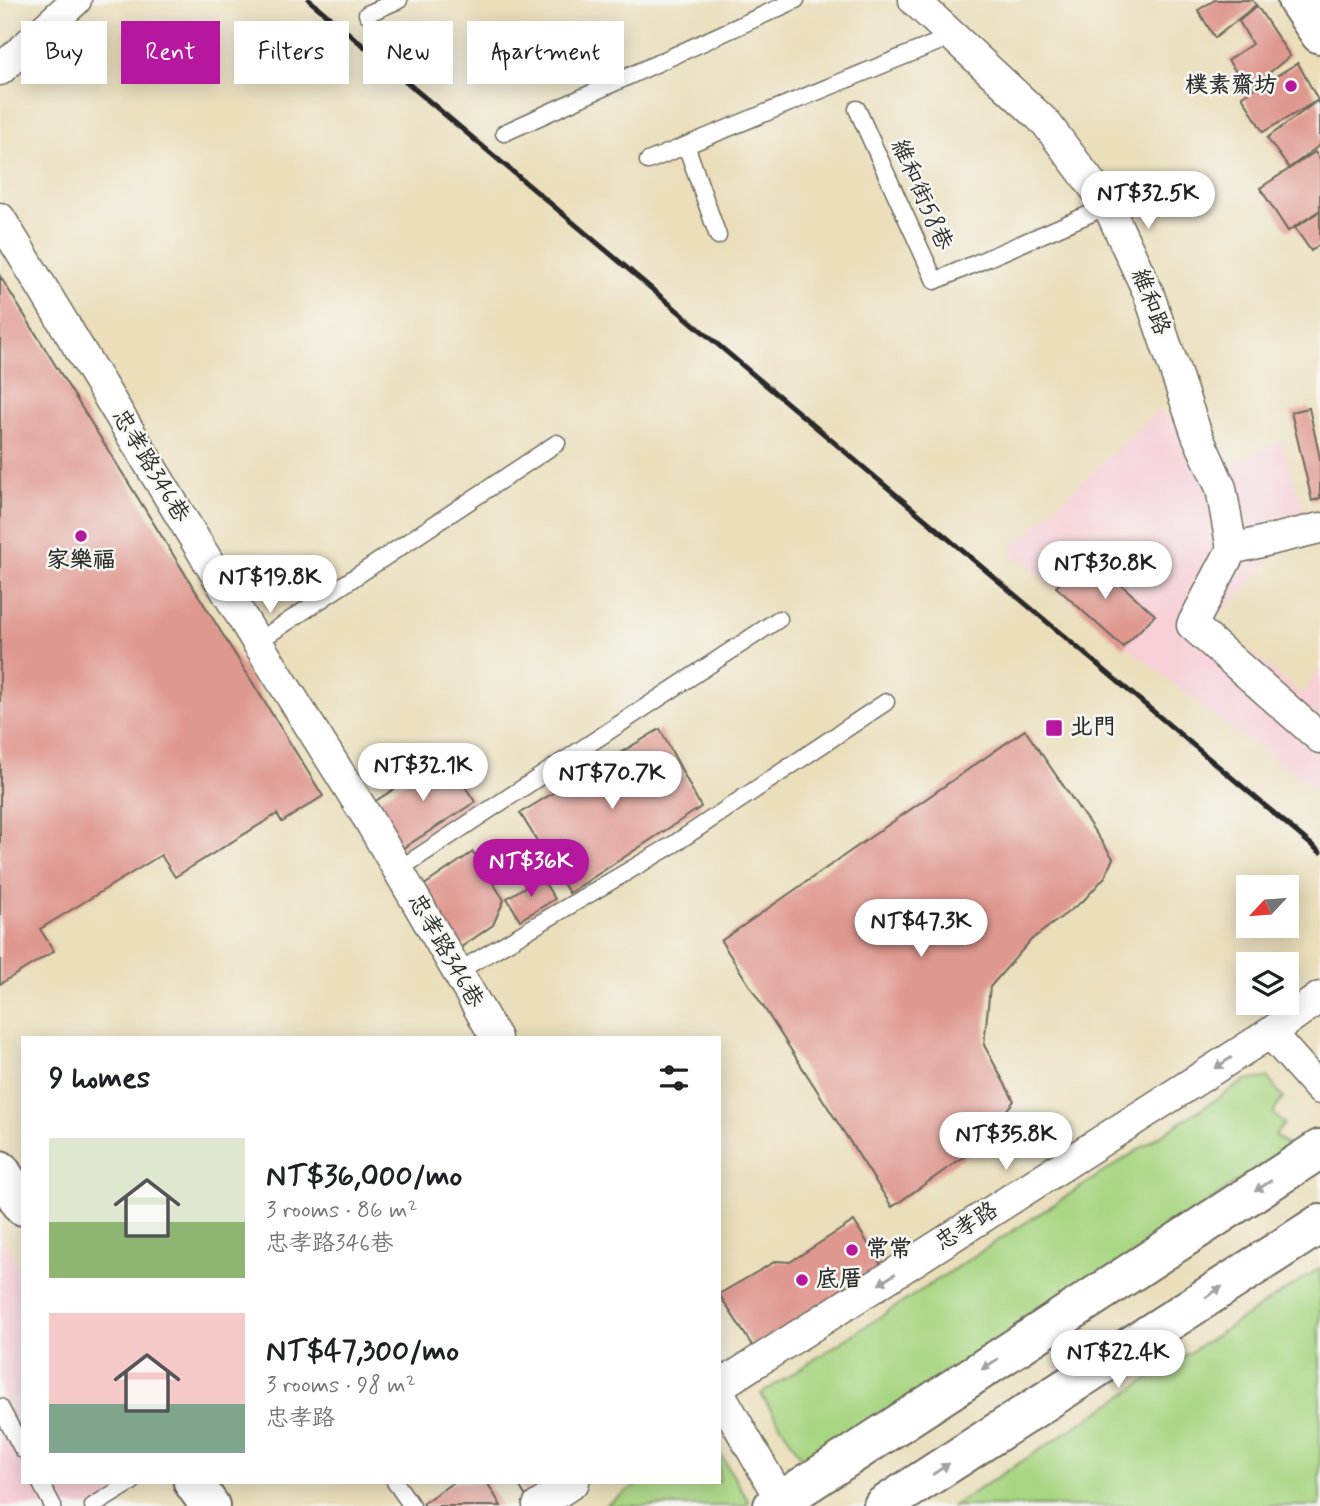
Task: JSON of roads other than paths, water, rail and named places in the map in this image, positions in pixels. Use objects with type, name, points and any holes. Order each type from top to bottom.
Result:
[{"type":"street","points":[[0,69],[76,0]]},
{"type":"street","name":"維和路","points":[[914,0],[1046,123],[1108,206],[1148,292],[1197,435],[1221,488],[1232,550]]},
{"type":"street","points":[[1297,0],[1320,34]]},
{"type":"street","name":"忠孝路346巷","points":[[0,218],[257,642],[271,660],[495,1036]]},
{"type":"street","points":[[1320,528],[1232,550],[1192,625],[1320,738]]},
{"type":"street","name":"忠孝路","points":[[721,1385],[1270,1033],[1320,997]]},
{"type":"street","points":[[1270,1033],[1320,1089]]},
{"type":"street","points":[[721,1396],[780,1504],[1320,1149]]},
{"type":"street","points":[[0,1170],[21,1203]]},
{"type":"street","points":[[883,1506],[1320,1224]]},
{"type":"street","points":[[538,1506],[571,1484]]},
{"type":"lane","points":[[367,14],[399,0]]},
{"type":"lane","points":[[504,133],[796,0]]},
{"type":"lane","points":[[648,161],[953,36]]},
{"type":"lane","name":"維和街58巷","points":[[857,109],[935,281],[1108,206]]},
{"type":"lane","points":[[686,145],[718,236]]},
{"type":"lane","points":[[257,642],[557,443]]},
{"type":"lane","points":[[398,870],[779,620]]},
{"type":"lane","points":[[457,972],[674,844],[886,702]]},
{"type":"lane","points":[[0,1407],[21,1446]]},
{"type":"lane","points":[[41,1484],[53,1506]]},
{"type":"lane","points":[[93,1506],[129,1484]]},
{"type":"lane","points":[[403,1485],[412,1506]]},
{"type":"railway","points":[[309,0],[1320,852]]},
{"type":"place","name":"樸素齋坊","points":[[1291,86]]},
{"type":"place","name":"家樂福","points":[[81,536]]},
{"type":"place","name":"北門","points":[[1054,728]]},
{"type":"place","name":"常常","points":[[852,1250]]},
{"type":"place","name":"底厝","points":[[802,1280]]}]
